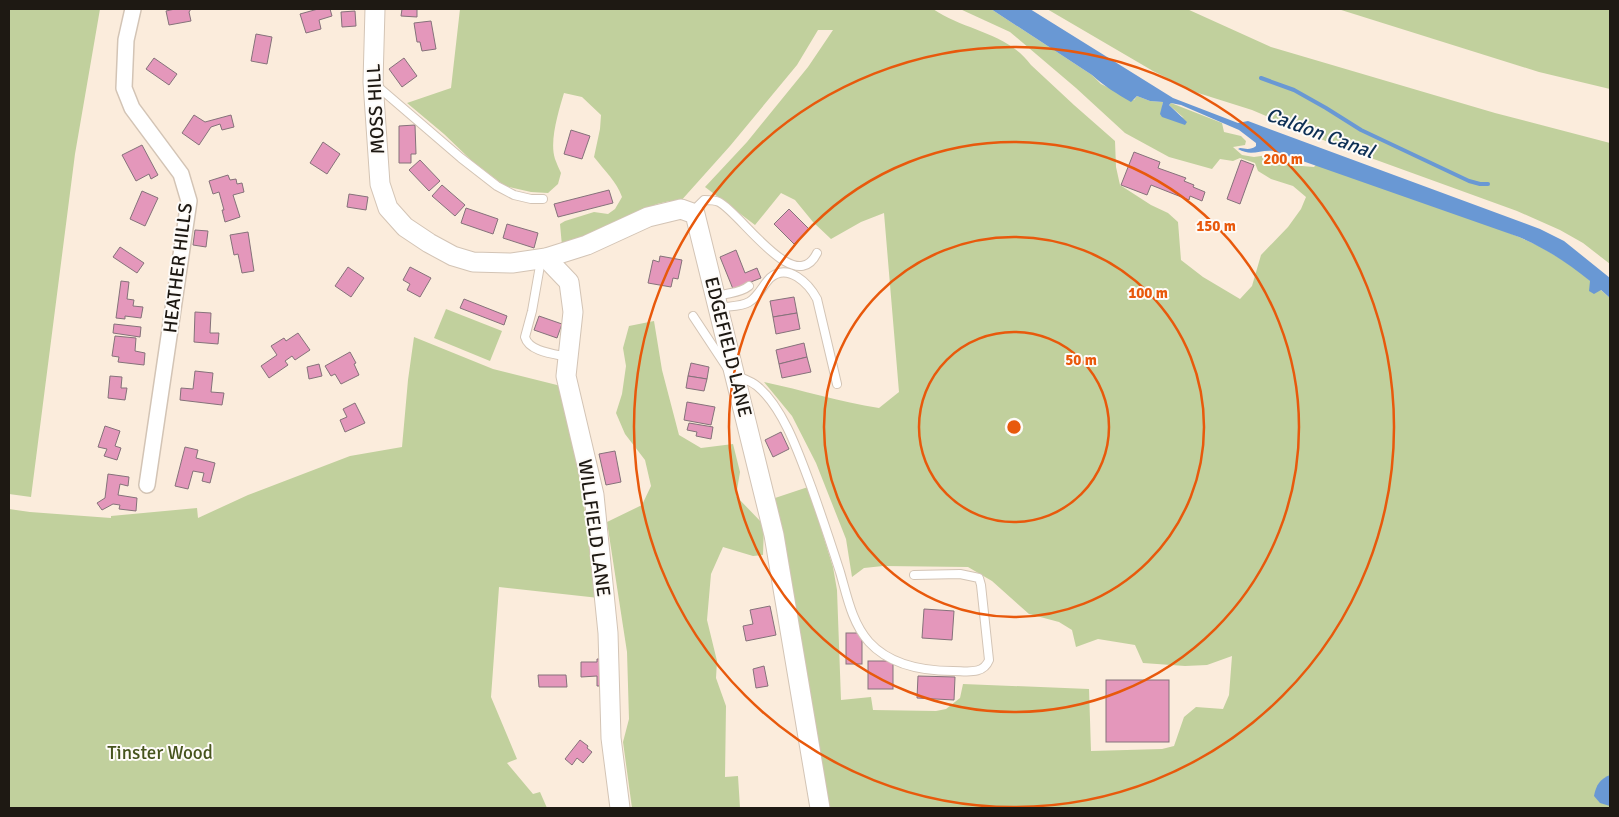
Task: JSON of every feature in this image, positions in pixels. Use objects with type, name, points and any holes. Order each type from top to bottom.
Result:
[{"type":"street","name":"HEATHER HILLS","points":[[133,9],[126,40],[124,88],[132,108],[181,174],[189,201],[147,485]]},
{"type":"street","name":"MOSS HILL","points":[[375,9],[373,82],[380,184],[388,208],[405,227],[453,256],[473,262],[512,263],[544,258]]},
{"type":"street","points":[[544,258],[587,245],[648,216],[681,209],[692,213]]},
{"type":"street","name":"EDGEFIELD LANE","points":[[692,213],[695,214],[774,535],[820,808]]},
{"type":"street","name":"WILLFIELD LANE","points":[[544,258],[569,282],[573,312],[566,376],[594,495],[608,633],[611,738],[620,808]]},
{"type":"lane","points":[[373,82],[467,164],[497,186],[514,195],[532,199],[543,199]]},
{"type":"lane","points":[[692,213],[704,200],[720,202],[771,251],[794,266],[810,264],[817,253]]},
{"type":"lane","points":[[544,258],[526,337],[527,342],[543,351],[568,357]]},
{"type":"lane","points":[[717,303],[749,302],[777,274],[785,273],[800,278],[811,289],[816,299],[837,384]]},
{"type":"lane","points":[[717,303],[723,294],[739,292],[748,286]]},
{"type":"lane","points":[[693,316],[727,368],[735,375],[758,386],[776,408],[795,444],[830,538],[852,613],[869,642],[882,653],[907,666],[935,671],[979,671],[986,667],[989,660],[979,578],[960,574],[914,574]]},
{"type":"green space","points":[[9,9],[100,9],[75,154],[31,497],[9,494]]},
{"type":"green space","points":[[460,9],[933,9],[1010,45],[1115,141],[1116,167],[1120,185],[1151,205],[1168,213],[1178,222],[1181,260],[1203,277],[1240,299],[1252,286],[1261,255],[1288,227],[1301,209],[1306,197],[1293,186],[1271,179],[1258,171],[1255,163],[1240,158],[1233,161],[1220,159],[1212,169],[1169,157],[1125,133],[1010,32],[960,9],[991,9],[1092,75],[1101,84],[1134,100],[1137,96],[1150,101],[1163,102],[1162,107],[1184,118],[1169,105],[1171,103],[1222,123],[1224,132],[1241,136],[1246,141],[1245,145],[1233,147],[1242,155],[1254,157],[1268,155],[1302,166],[1314,167],[1323,157],[1519,237],[1541,247],[1574,267],[1610,298],[1610,808],[828,808],[796,614],[772,499],[808,487],[833,567],[837,590],[841,700],[871,697],[873,710],[936,711],[946,709],[960,698],[963,684],[1089,689],[1091,751],[1162,749],[1174,746],[1184,717],[1196,707],[1223,709],[1229,695],[1232,656],[1207,665],[1185,666],[1143,663],[1135,645],[1098,639],[1076,647],[1072,630],[1059,622],[1029,614],[992,581],[968,567],[883,566],[864,568],[852,577],[846,539],[816,463],[792,416],[764,382],[850,403],[879,408],[899,392],[884,213],[861,222],[831,239],[813,222],[795,200],[781,193],[755,225],[705,187],[747,142],[808,67],[833,30],[818,30],[797,65],[730,146],[679,203],[670,201],[657,204],[562,246],[560,224],[594,212],[608,214],[615,209],[622,197],[614,181],[594,157],[601,115],[582,97],[564,93],[555,126],[553,143],[553,152],[561,173],[558,184],[548,193],[531,192],[505,186],[472,161],[444,134],[407,103],[451,88]]},
{"type":"green space","points":[[1047,9],[1187,9],[1271,47],[1495,113],[1610,143],[1610,264],[1583,243],[1560,230],[1517,211],[1335,145],[1252,110],[1195,92],[1153,71]]},
{"type":"green space","points":[[1338,9],[1610,9],[1610,89],[1539,72]]},
{"type":"green space","points":[[446,309],[502,331],[490,361],[434,338]]},
{"type":"green space","points":[[654,321],[662,370],[679,435],[701,448],[733,444],[740,472],[736,496],[764,525],[763,555],[753,556],[723,547],[711,574],[707,620],[717,661],[716,678],[726,706],[725,777],[738,776],[740,808],[632,808],[623,742],[629,719],[627,652],[607,522],[642,505],[651,486],[645,460],[625,434],[616,413],[622,394],[626,366],[623,348],[629,326]]},
{"type":"green space","name":"Tinster Wood","points":[[414,337],[493,369],[565,387],[599,598],[499,587],[491,697],[517,759],[507,763],[533,794],[540,792],[547,808],[9,808],[9,509],[111,518],[111,516],[197,508],[198,518],[248,495],[350,456],[402,447]]},
{"type":"water","points":[[991,9],[1030,9],[1173,98],[1238,123],[1248,121],[1540,229],[1564,241],[1610,278],[1610,298],[1601,290],[1594,294],[1589,291],[1590,281],[1582,274],[1529,241],[1274,151],[1252,153],[1243,151],[1238,149],[1252,148],[1256,146],[1256,143],[1239,130],[1181,105],[1171,103],[1169,105],[1187,122],[1185,125],[1162,117],[1160,114],[1163,102],[1150,101],[1137,96],[1131,102]]},
{"type":"water","points":[[1610,775],[1610,806],[1600,803],[1594,796],[1599,783]]},
{"type":"building","points":[[191,9],[189,12],[191,21],[169,25],[166,11]]},
{"type":"building","points":[[318,9],[330,9],[332,16],[319,20],[321,29],[306,33],[300,14]]},
{"type":"building","points":[[402,9],[417,9],[417,17],[401,16]]},
{"type":"building","points":[[355,11],[356,26],[342,27],[341,12]]},
{"type":"building","points":[[431,21],[436,49],[422,51],[420,42],[417,42],[414,23]]},
{"type":"building","points":[[256,34],[272,37],[267,64],[251,61]]},
{"type":"building","points":[[154,58],[177,74],[169,85],[146,69]]},
{"type":"building","points":[[404,58],[417,76],[402,87],[389,69]]},
{"type":"building","points":[[194,115],[205,122],[231,115],[234,127],[222,130],[220,124],[211,127],[199,145],[182,133]]},
{"type":"building","points":[[415,125],[416,154],[411,154],[411,163],[399,163],[399,126]]},
{"type":"building","points":[[571,130],[590,136],[582,159],[564,154]]},
{"type":"building","points":[[323,142],[340,154],[327,174],[310,163]]},
{"type":"building","points":[[142,145],[158,175],[151,179],[149,174],[136,181],[122,155]]},
{"type":"building","points":[[1134,152],[1160,162],[1158,168],[1186,178],[1184,181],[1205,192],[1202,201],[1190,196],[1189,200],[1151,185],[1147,195],[1121,185]]},
{"type":"building","points":[[420,160],[440,181],[429,191],[409,170]]},
{"type":"building","points":[[1241,160],[1254,165],[1240,204],[1227,199]]},
{"type":"building","points":[[228,175],[230,180],[236,179],[237,184],[242,183],[244,192],[233,195],[240,217],[225,222],[219,192],[213,194],[209,181]]},
{"type":"building","points":[[442,185],[465,205],[455,216],[432,196]]},
{"type":"building","points":[[609,190],[613,203],[558,217],[554,204]]},
{"type":"building","points":[[142,191],[158,198],[145,226],[130,219]]},
{"type":"building","points":[[349,194],[368,197],[366,210],[347,207]]},
{"type":"building","points":[[466,208],[498,219],[493,234],[461,223]]},
{"type":"building","points":[[789,209],[809,229],[794,244],[774,224]]},
{"type":"building","points":[[507,224],[538,233],[534,248],[503,238]]},
{"type":"building","points":[[195,230],[208,231],[206,247],[193,245]]},
{"type":"building","points":[[248,232],[254,271],[242,273],[238,254],[234,255],[230,235]]},
{"type":"building","points":[[120,247],[144,263],[137,273],[113,257]]},
{"type":"building","points":[[736,250],[745,273],[757,268],[761,278],[733,289],[720,257]]},
{"type":"building","points":[[660,256],[682,260],[678,279],[673,278],[671,287],[648,283],[653,260],[659,262]]},
{"type":"building","points":[[348,267],[364,278],[351,297],[335,286]]},
{"type":"building","points":[[410,267],[431,278],[420,297],[407,290],[410,284],[403,280]]},
{"type":"building","points":[[121,281],[129,282],[127,299],[134,300],[133,306],[143,307],[141,318],[125,316],[125,319],[116,318]]},
{"type":"building","points":[[794,297],[797,313],[773,317],[770,301]]},
{"type":"building","points":[[464,299],[507,316],[504,325],[460,308]]},
{"type":"building","points":[[195,312],[211,313],[210,333],[219,333],[218,344],[194,342]]},
{"type":"building","points":[[797,313],[800,329],[776,334],[773,317]]},
{"type":"building","points":[[539,316],[562,324],[557,338],[534,330]]},
{"type":"building","points":[[114,324],[141,327],[140,337],[113,333]]},
{"type":"building","points":[[298,333],[310,350],[295,360],[292,356],[285,361],[288,365],[269,378],[261,366],[277,355],[271,346],[284,338],[286,341]]},
{"type":"building","points":[[115,336],[136,338],[135,351],[145,353],[144,365],[118,362],[119,357],[112,356]]},
{"type":"building","points":[[804,343],[807,357],[779,364],[776,350]]},
{"type":"building","points":[[350,352],[356,363],[354,364],[359,375],[341,384],[335,374],[331,376],[325,366]]},
{"type":"building","points":[[807,357],[811,372],[782,378],[779,364]]},
{"type":"building","points":[[691,363],[709,367],[707,379],[688,376]]},
{"type":"building","points":[[319,364],[322,376],[309,379],[307,367]]},
{"type":"building","points":[[195,371],[213,373],[211,392],[224,393],[222,405],[180,400],[181,388],[193,389]]},
{"type":"building","points":[[110,376],[122,377],[121,388],[127,388],[125,400],[108,398]]},
{"type":"building","points":[[688,376],[707,379],[704,391],[686,388]]},
{"type":"building","points":[[687,402],[715,407],[711,425],[684,420]]},
{"type":"building","points":[[355,403],[365,423],[345,432],[340,420],[347,417],[343,409]]},
{"type":"building","points":[[689,423],[713,427],[711,439],[696,436],[697,432],[687,430]]},
{"type":"building","points":[[105,426],[120,431],[115,446],[121,448],[117,460],[104,456],[107,449],[98,447]]},
{"type":"building","points":[[781,432],[789,449],[773,457],[765,440]]},
{"type":"building","points":[[185,447],[198,450],[196,458],[215,463],[210,483],[202,481],[204,473],[193,471],[188,489],[175,486]]},
{"type":"building","points":[[615,451],[621,482],[606,485],[599,454]]},
{"type":"building","points":[[108,474],[129,477],[128,486],[120,484],[118,495],[137,498],[136,511],[119,509],[120,505],[113,504],[102,510],[97,503],[105,498]]},
{"type":"building","points":[[770,606],[776,635],[746,641],[743,626],[753,624],[750,610]]},
{"type":"building","points":[[924,609],[954,611],[952,640],[922,638]]},
{"type":"building","points":[[846,633],[862,633],[862,664],[846,664]]},
{"type":"building","points":[[597,659],[606,659],[606,686],[597,686],[597,676],[581,677],[581,662],[597,662]]},
{"type":"building","points":[[868,661],[893,661],[893,689],[868,689]]},
{"type":"building","points":[[764,666],[768,686],[756,688],[753,669]]},
{"type":"building","points":[[538,675],[566,675],[567,687],[539,687]]},
{"type":"building","points":[[918,676],[955,677],[954,700],[917,698]]},
{"type":"building","points":[[1106,680],[1169,680],[1169,742],[1106,742]]},
{"type":"building","points":[[580,740],[592,752],[583,763],[577,758],[572,765],[565,759]]},
{"type":"waterway","name":"Caldon Canal","points":[[1261,78],[1294,90],[1361,130],[1469,181],[1488,184]]}]
